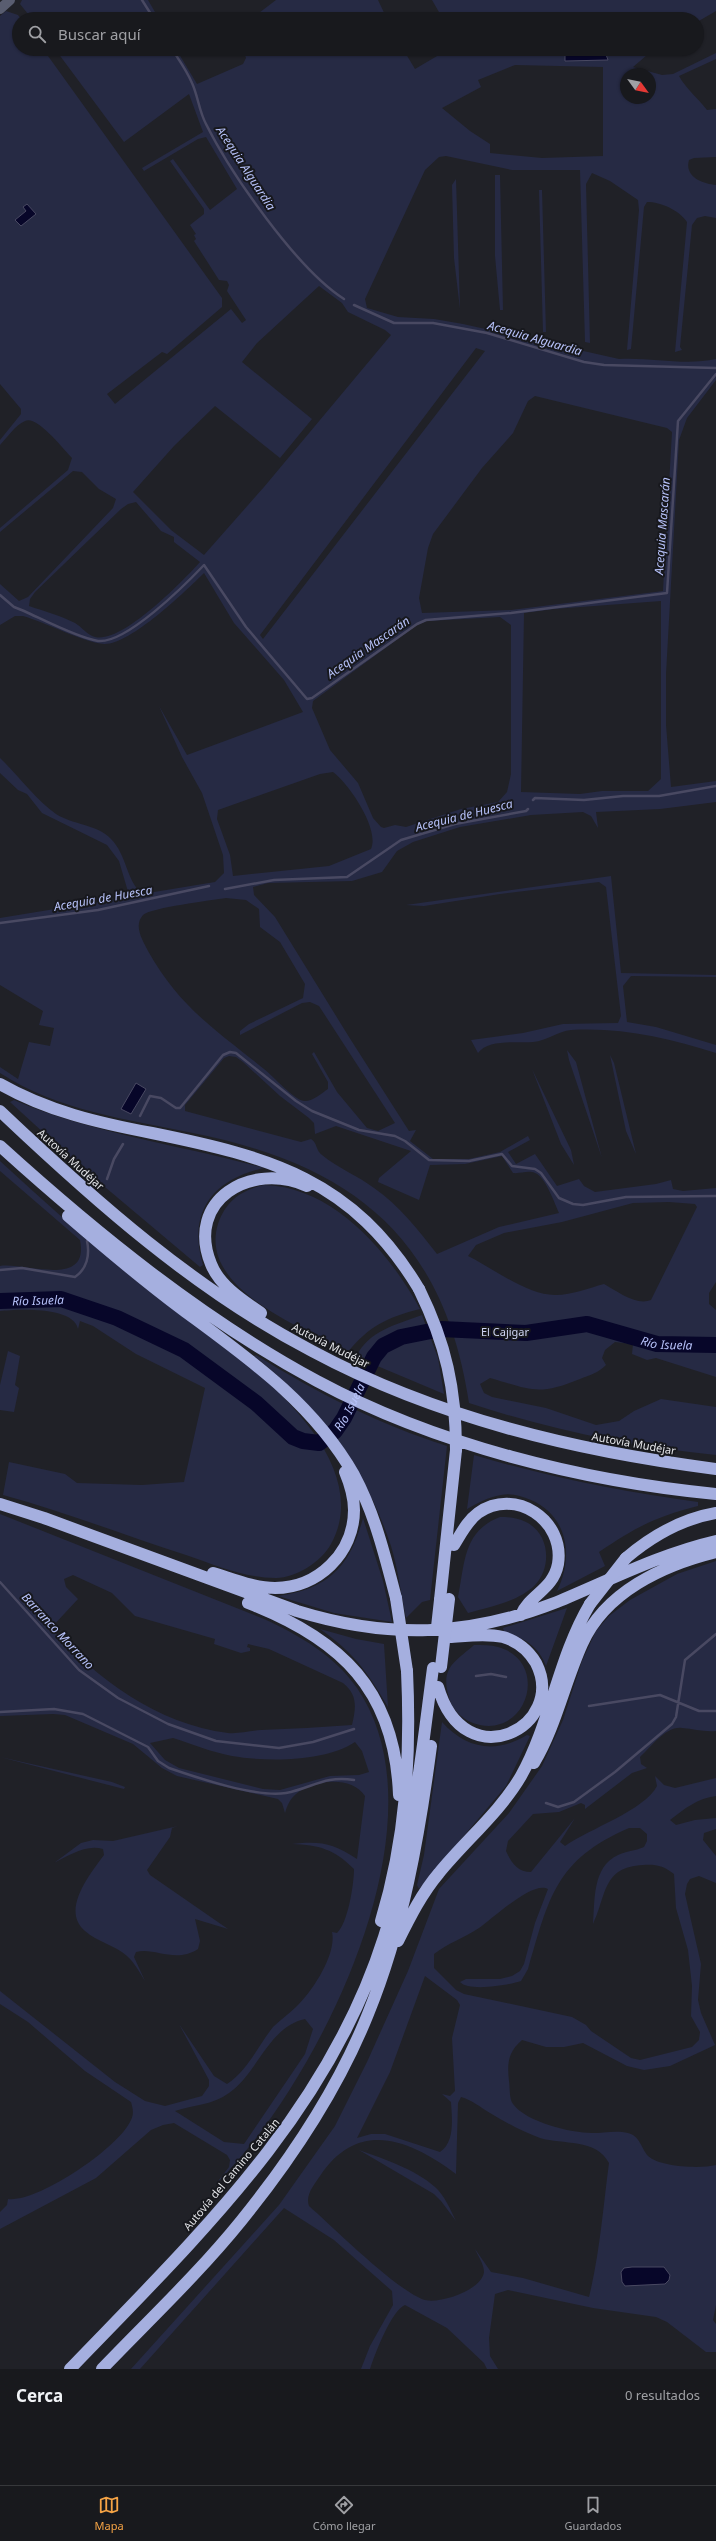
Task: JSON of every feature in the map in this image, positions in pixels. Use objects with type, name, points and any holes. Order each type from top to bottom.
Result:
[{"type":"highway","points":[[0,1084],[30,1099],[74,1115],[205,1144],[273,1164],[330,1191],[357,1212],[394,1252],[419,1289],[437,1328],[449,1366],[455,1405],[456,1450],[445,1600],[437,1668],[438,1687],[414,1855],[386,1965],[363,2027],[326,2100],[278,2173],[240,2222],[102,2369]]},
{"type":"highway","name":"Autovía Mudéjar","points":[[0,1111],[74,1179],[168,1258],[230,1302],[328,1360],[386,1386],[465,1416],[557,1441],[640,1458],[716,1469]]},
{"type":"highway","points":[[0,1146],[96,1229],[186,1297],[254,1344],[317,1381],[376,1410],[448,1436],[527,1459],[616,1479],[716,1494]]},
{"type":"highway","points":[[311,1351],[308,1340],[250,1306],[230,1289],[216,1273],[206,1246],[207,1229],[212,1213],[224,1195],[242,1183],[258,1178],[276,1178],[294,1181],[316,1190],[369,1225]]},
{"type":"highway","points":[[37,1179],[40,1192],[157,1290],[254,1361],[311,1415],[346,1462],[374,1520],[396,1598],[407,1671],[408,1758],[400,1840],[387,1896],[370,1953],[331,2043],[290,2111],[192,2241]]},
{"type":"highway","points":[[445,1600],[454,1545],[461,1476],[456,1450]]},
{"type":"highway","points":[[194,1574],[212,1573],[257,1586],[276,1588],[303,1583],[326,1570],[343,1551],[352,1527],[354,1501],[345,1472],[346,1462]]},
{"type":"highway","points":[[0,1504],[44,1518],[296,1611],[339,1623],[376,1629],[420,1632],[471,1627],[522,1615],[658,1559],[716,1541]]},
{"type":"highway","points":[[454,1545],[472,1518],[493,1506],[509,1504],[521,1506],[532,1510],[544,1520],[556,1540],[558,1564],[548,1586],[526,1605],[522,1615]]},
{"type":"highway","points":[[512,1790],[529,1758],[568,1647],[590,1604],[626,1558],[645,1542],[673,1526],[716,1513]]},
{"type":"highway","points":[[386,1965],[424,1892],[529,1772],[544,1744],[562,1702],[582,1645],[600,1616],[625,1593],[647,1578],[688,1560],[716,1552]]},
{"type":"highway","points":[[233,1589],[244,1601],[289,1620],[322,1640],[345,1659],[368,1687],[383,1715],[395,1757],[399,1788],[400,1840]]},
{"type":"highway","points":[[420,1632],[430,1638],[484,1635],[512,1640],[524,1648],[534,1660],[540,1674],[541,1689],[538,1704],[526,1723],[514,1732],[492,1737],[470,1733],[457,1724],[447,1712],[438,1687]]},
{"type":"highway","name":"Autovía del Camino Catalán","points":[[70,2369],[192,2241],[253,2172],[303,2106],[336,2052],[373,1969],[392,1911],[406,1852],[437,1668]]},
{"type":"street","points":[[0,9],[10,0]]},
{"type":"green space","points":[[22,0],[148,0],[155,12],[26,12],[20,4]]},
{"type":"green space","points":[[276,0],[378,0],[384,12],[260,12]]},
{"type":"green space","points":[[432,0],[716,0],[716,11],[704,18],[704,12],[439,12]]},
{"type":"green space","name":"El Cajigar","points":[[6,11],[12,13],[12,56],[48,56],[222,298],[222,307],[167,354],[162,352],[107,394],[115,404],[231,309],[242,323],[246,320],[227,291],[229,285],[227,281],[219,280],[194,241],[196,239],[194,235],[196,234],[190,225],[204,214],[204,209],[170,161],[173,159],[210,210],[237,189],[206,137],[198,139],[144,171],[142,168],[203,132],[189,94],[124,142],[60,56],[180,56],[197,84],[243,64],[245,56],[407,56],[415,69],[437,56],[646,56],[633,67],[637,68],[620,68],[620,104],[656,104],[656,73],[662,75],[673,74],[716,53],[716,59],[679,76],[707,110],[716,109],[716,157],[694,158],[689,160],[688,166],[692,175],[700,181],[716,185],[716,218],[705,216],[697,218],[692,225],[680,347],[682,350],[675,352],[687,222],[675,210],[664,205],[647,202],[644,207],[631,349],[627,350],[639,210],[638,200],[610,181],[592,173],[586,184],[590,343],[585,342],[580,170],[512,170],[446,156],[439,157],[425,170],[365,299],[367,308],[398,317],[434,319],[463,324],[619,359],[692,362],[716,359],[716,380],[687,418],[679,440],[666,674],[666,725],[671,787],[716,781],[716,802],[660,809],[596,812],[598,828],[591,816],[583,812],[531,815],[460,827],[413,842],[397,851],[382,872],[352,881],[268,883],[253,887],[254,895],[275,917],[409,1131],[416,1130],[410,1141],[433,1159],[469,1159],[500,1152],[528,1136],[530,1140],[508,1152],[516,1164],[535,1154],[557,1186],[579,1179],[584,1186],[595,1192],[656,1184],[671,1180],[673,1189],[683,1191],[716,1188],[716,1282],[709,1293],[709,1304],[716,1310],[716,1377],[656,1358],[647,1360],[632,1354],[633,1344],[615,1342],[605,1350],[602,1358],[606,1365],[603,1368],[594,1374],[554,1388],[526,1388],[490,1378],[480,1384],[484,1393],[492,1397],[546,1408],[596,1425],[619,1421],[634,1411],[661,1399],[716,1407],[716,1455],[685,1452],[591,1436],[529,1421],[469,1403],[456,1345],[438,1295],[413,1253],[381,1218],[344,1189],[300,1165],[249,1147],[193,1133],[118,1118],[69,1105],[22,1086],[0,1073],[0,1067],[18,1079],[29,1042],[50,1046],[54,1028],[39,1025],[43,1011],[0,985],[0,918],[122,898],[129,895],[119,861],[107,845],[42,813],[27,794],[18,790],[0,773],[0,758],[48,808],[56,814],[63,818],[99,830],[111,839],[120,852],[133,882],[142,894],[215,882],[224,873],[223,855],[202,793],[182,757],[159,706],[187,755],[303,712],[284,680],[234,623],[204,573],[157,616],[128,636],[115,642],[104,644],[96,643],[23,616],[15,616],[0,625],[0,584],[19,601],[28,597],[113,508],[116,499],[99,489],[82,472],[73,471],[0,532],[0,528],[68,470],[72,458],[50,434],[36,423],[30,421],[25,421],[18,425],[0,445],[0,440],[21,414],[21,409],[0,384],[0,16]],"holes":[[[515,65],[603,67],[603,156],[542,158],[490,153],[490,144],[470,131],[442,108],[481,87],[478,80]],[[319,286],[342,303],[348,312],[385,330],[391,335],[264,487],[204,555],[171,530],[133,492],[174,446],[215,406],[280,458],[312,419],[242,362],[257,343]],[[476,348],[485,351],[263,639],[260,635]],[[535,396],[667,428],[672,432],[663,591],[511,610],[422,613],[419,598],[428,548],[433,534],[482,468],[513,433],[528,401]],[[136,502],[161,531],[174,537],[174,542],[200,562],[152,609],[121,631],[107,637],[92,636],[75,623],[29,606],[30,599],[35,592],[128,504]],[[661,601],[661,779],[648,791],[602,791],[580,794],[521,792],[524,613],[554,609]],[[500,617],[511,625],[511,774],[507,792],[498,802],[461,809],[406,827],[395,825],[384,828],[381,827],[373,818],[358,783],[330,750],[312,708],[313,701],[417,625],[427,621]],[[333,772],[347,786],[367,819],[373,840],[371,849],[329,866],[233,876],[230,855],[217,819],[218,810],[320,774]],[[226,898],[246,900],[259,909],[260,927],[280,942],[305,984],[303,998],[249,1024],[240,1031],[240,1035],[302,1003],[310,1002],[319,1006],[395,1123],[378,1131],[367,1128],[337,1092],[314,1052],[312,1054],[328,1082],[328,1089],[317,1097],[307,1101],[300,1100],[295,1097],[264,1069],[215,1030],[186,1003],[160,971],[148,951],[140,933],[140,919],[148,912],[195,902]],[[229,1056],[236,1057],[243,1062],[280,1096],[309,1118],[314,1123],[315,1134],[336,1126],[411,1151],[379,1178],[378,1182],[419,1200],[430,1165],[465,1164],[502,1156],[513,1173],[530,1172],[539,1175],[549,1191],[559,1213],[499,1227],[437,1254],[423,1236],[392,1203],[368,1184],[322,1155],[313,1140],[311,1139],[301,1142],[185,1111],[185,1105],[224,1058]],[[669,1202],[695,1204],[697,1207],[651,1300],[639,1301],[627,1297],[604,1284],[568,1294],[545,1294],[523,1286],[468,1256],[476,1245],[504,1233],[562,1222],[633,1203]]]},
{"type":"green space","points":[[495,175],[500,175],[503,310],[500,310],[495,256]]},
{"type":"green space","points":[[456,179],[460,309],[454,258],[452,185]]},
{"type":"green space","points":[[539,190],[542,190],[546,332],[543,332]]},
{"type":"green space","points":[[611,876],[621,973],[716,975],[716,977],[631,976],[623,986],[627,1022],[656,1027],[716,1045],[716,1053],[663,1038],[645,1035],[608,1030],[571,1030],[533,1042],[496,1044],[483,1049],[478,1053],[471,1040],[523,1033],[563,1024],[618,1023],[621,1016],[606,887],[599,882],[500,894],[424,906],[406,905]]},
{"type":"green space","points":[[567,1050],[576,1062],[602,1158],[569,1060]]},
{"type":"green space","points":[[610,1055],[614,1063],[636,1154],[626,1131]]},
{"type":"green space","points":[[532,1069],[571,1150],[574,1165],[561,1144]]},
{"type":"green space","points":[[14,1100],[75,1122],[264,1168],[246,1173],[231,1180],[218,1190],[208,1201],[202,1214],[199,1229],[199,1246],[203,1265],[200,1267],[80,1166],[10,1102]]},
{"type":"green space","points":[[0,1161],[73,1227],[157,1297],[221,1342],[243,1360],[290,1404],[312,1430],[329,1458],[339,1486],[341,1515],[331,1544],[315,1562],[300,1572],[284,1577],[276,1578],[253,1576],[219,1567],[72,1516],[3,1495],[9,1462],[65,1474],[77,1483],[142,1485],[184,1482],[205,1388],[136,1354],[93,1326],[80,1321],[78,1329],[74,1322],[67,1316],[31,1310],[0,1311],[0,1266],[53,1270],[65,1269],[75,1264],[80,1255],[80,1240],[0,1171]]},
{"type":"green space","points":[[264,1185],[290,1189],[314,1197],[336,1210],[357,1226],[392,1266],[420,1309],[398,1315],[380,1324],[364,1335],[348,1352],[282,1318],[259,1303],[239,1287],[224,1268],[216,1247],[218,1224],[225,1208],[242,1193]]},
{"type":"green space","points":[[422,1315],[438,1358],[444,1394],[356,1357],[368,1340],[376,1334]]},
{"type":"green space","points":[[8,1351],[20,1356],[15,1385],[19,1388],[14,1412],[0,1410],[0,1385]]},
{"type":"green space","points":[[256,1355],[325,1395],[372,1418],[447,1446],[430,1600],[422,1602],[406,1618],[398,1573],[391,1546],[380,1516],[353,1464],[338,1440],[320,1418],[278,1376],[254,1356]]},
{"type":"green space","points":[[474,1455],[585,1483],[641,1494],[698,1502],[698,1506],[670,1514],[635,1529],[599,1552],[605,1566],[557,1591],[565,1565],[566,1551],[560,1527],[553,1516],[543,1507],[531,1500],[516,1495],[505,1494],[492,1497],[467,1509]]},
{"type":"green space","points":[[0,1514],[277,1625],[303,1639],[327,1656],[357,1688],[382,1744],[388,1809],[380,1878],[359,1950],[329,2020],[293,2085],[254,2141],[215,2185],[229,2167],[230,2160],[227,2155],[174,2123],[163,2125],[151,2130],[96,2178],[0,2229],[0,2212],[7,2205],[8,2199],[21,2198],[38,2192],[76,2172],[111,2145],[123,2132],[131,2120],[133,2111],[131,2102],[85,2071],[28,2022],[0,2004],[0,1991],[115,2082],[145,2101],[165,2106],[202,2096],[209,2086],[209,2080],[179,2024],[214,2076],[227,2084],[241,2072],[273,2027],[296,2007],[316,1982],[331,1951],[333,1941],[332,1932],[337,1933],[341,1928],[347,1912],[352,1893],[354,1869],[340,1857],[326,1849],[292,1844],[326,1844],[340,1849],[357,1859],[365,1796],[359,1789],[341,1782],[312,1785],[303,1789],[292,1798],[285,1813],[282,1803],[278,1799],[177,1776],[162,1768],[133,1744],[65,1715],[0,1716]],"holes":[[[73,1575],[112,1593],[135,1616],[215,1639],[214,1644],[241,1653],[250,1651],[250,1648],[247,1647],[248,1644],[269,1649],[343,1683],[351,1692],[355,1702],[352,1725],[228,1733],[202,1728],[177,1720],[153,1709],[108,1681],[88,1665],[51,1628],[78,1599],[66,1587],[64,1579]],[[173,1738],[232,1756],[262,1759],[295,1759],[312,1757],[343,1749],[355,1742],[362,1751],[369,1772],[359,1775],[330,1776],[280,1790],[263,1789],[179,1768],[165,1760],[150,1743]],[[305,2019],[313,2029],[305,2054],[244,2144],[224,2142],[175,2111],[210,2102],[229,2093],[248,2074],[272,2041],[292,2024]]]},
{"type":"green space","points":[[500,1517],[513,1518],[526,1522],[534,1527],[540,1534],[546,1551],[544,1569],[535,1585],[520,1596],[503,1603],[468,1613],[458,1597],[468,1550],[472,1540],[479,1531],[488,1523]]},
{"type":"green space","points":[[363,1518],[383,1581],[392,1622],[334,1613],[278,1596],[311,1588],[334,1573],[344,1562],[351,1550],[358,1535]]},
{"type":"green space","points":[[716,1561],[716,1731],[682,1728],[670,1730],[659,1738],[640,1757],[641,1764],[647,1768],[632,1773],[585,1809],[585,1805],[581,1803],[559,1812],[533,1814],[508,1841],[506,1851],[515,1866],[526,1872],[531,1872],[575,1818],[560,1842],[565,1846],[616,1819],[641,1803],[651,1795],[657,1786],[655,1776],[664,1785],[675,1788],[716,1778],[716,1796],[697,1802],[670,1820],[676,1825],[695,1820],[716,1818],[716,1829],[704,1833],[703,1840],[716,1856],[716,1883],[699,1876],[690,1879],[687,1884],[685,1894],[701,1964],[698,2000],[701,2013],[715,2045],[670,2066],[644,2070],[627,2066],[583,2043],[564,2047],[546,2047],[522,2040],[517,2044],[511,2054],[508,2075],[510,2096],[513,2104],[519,2110],[538,2121],[561,2129],[573,2131],[592,2133],[628,2133],[638,2139],[648,2156],[661,2163],[691,2167],[716,2165],[716,2305],[713,2320],[716,2324],[716,2352],[706,2352],[667,2322],[656,2317],[593,2308],[508,2290],[495,2294],[489,2338],[490,2356],[498,2369],[487,2369],[484,2363],[447,2328],[405,2305],[394,2315],[389,2324],[370,2369],[361,2369],[370,2346],[393,2305],[392,2291],[334,2240],[284,2208],[140,2369],[131,2369],[279,2205],[335,2126],[367,2062],[408,1971],[439,1889],[509,1813],[542,1766],[563,1720],[582,1661],[596,1631],[609,1616],[630,1600],[677,1574]],"holes":[[[629,1828],[640,1828],[647,1834],[647,1841],[644,1847],[618,1855],[610,1860],[603,1868],[596,1885],[593,1924],[608,1884],[620,1871],[630,1867],[652,1865],[663,1867],[674,1874],[676,1908],[688,1950],[692,1986],[691,2016],[700,2032],[699,2040],[692,2047],[640,2060],[631,2058],[591,2031],[586,2025],[572,2017],[464,1994],[456,1990],[434,1968],[434,1954],[439,1950],[479,1928],[523,1895],[541,1888],[548,1889],[535,1923],[524,1964],[520,1971],[512,1976],[500,1979],[466,1979],[460,1982],[472,1987],[489,1987],[521,1981],[528,1969],[542,1922],[550,1902],[559,1884],[570,1868],[585,1854],[604,1840]],[[425,1976],[457,2000],[460,2005],[452,2038],[455,2091],[450,2096],[442,2094],[451,2102],[452,2130],[445,2148],[440,2152],[385,2134],[371,2134],[357,2138],[390,2072]],[[461,2097],[465,2098],[508,2123],[540,2138],[588,2146],[603,2155],[609,2163],[599,2247],[589,2297],[523,2278],[491,2272],[475,2249],[484,2269],[482,2279],[468,2290],[450,2298],[432,2301],[425,2300],[413,2295],[399,2285],[349,2243],[309,2206],[308,2198],[311,2190],[335,2158],[351,2146],[368,2141],[385,2140],[403,2144],[439,2162],[456,2174],[458,2103]]]},
{"type":"green space","points":[[567,1608],[546,1666],[539,1653],[530,1643],[504,1632],[503,1628]]},
{"type":"green space","points":[[320,1629],[356,1639],[384,1644],[388,1707],[359,1664],[351,1655]]},
{"type":"green space","points":[[474,1645],[489,1645],[498,1647],[515,1655],[524,1668],[528,1683],[526,1698],[518,1711],[507,1721],[492,1726],[473,1723],[464,1718],[457,1712],[449,1699],[446,1685],[448,1671],[456,1660]]},
{"type":"green space","points":[[442,1722],[461,1738],[482,1746],[504,1745],[527,1735],[530,1736],[506,1786],[419,1889],[417,1885],[424,1855]]},
{"type":"green space","points":[[0,1757],[112,1782],[125,1787],[124,1789]]},
{"type":"green space","points":[[178,1826],[172,1828],[170,1837],[147,1870],[150,1875],[228,1929],[195,1919],[200,1941],[198,1949],[181,1955],[143,1951],[136,1952],[134,1957],[145,1981],[127,1956],[90,1935],[78,1922],[76,1913],[80,1892],[104,1855],[103,1849],[84,1849],[54,1863],[81,1843],[93,1840],[113,1841]]},
{"type":"green space","points":[[359,2150],[399,2165],[427,2181],[442,2194],[456,2221],[434,2194]]},
{"type":"shaded area","points":[[565,56],[607,56],[608,60],[565,61]]},
{"type":"shaded area","points":[[27,204],[36,214],[21,226],[15,220],[26,211],[23,207]]},
{"type":"shaded area","points":[[136,1083],[146,1089],[131,1114],[121,1109]]},
{"type":"shaded area","points":[[664,2267],[670,2275],[669,2280],[665,2284],[625,2286],[622,2282],[621,2272],[624,2268]]},
{"type":"waterway","name":"Acequia Alguardia","points":[[142,0],[150,12]]},
{"type":"waterway","name":"Acequia Alguardia","points":[[177,56],[190,79],[206,124],[217,145],[248,193],[286,244],[326,285],[344,299]]},
{"type":"waterway","name":"Acequia Alguardia","points":[[354,305],[394,323],[433,323],[487,333],[584,362],[604,365],[716,368]]},
{"type":"waterway","name":"Acequia Mascarán","points":[[0,595],[14,607],[71,633],[98,641],[110,639],[139,624],[169,599],[204,565],[246,627],[307,699],[312,698],[417,624],[426,620],[511,613],[667,593],[678,421],[716,374]]},
{"type":"waterway","name":"Acequia de Huesca","points":[[533,800],[535,798],[584,800],[623,796],[659,796],[716,786]]},
{"type":"waterway","name":"Acequia de Huesca","points":[[225,889],[274,880],[347,877],[401,840],[455,824],[526,811],[528,809]]},
{"type":"waterway","name":"Acequia de Huesca","points":[[0,923],[98,910],[209,886]]},
{"type":"waterway","points":[[140,1116],[150,1096],[161,1098],[176,1108],[180,1108],[223,1055],[230,1052],[236,1053],[296,1101],[312,1111],[359,1130],[395,1136],[405,1141],[429,1160],[469,1161],[502,1154],[512,1166],[535,1169],[541,1173],[559,1198],[573,1204],[583,1205],[626,1197],[716,1196]]},
{"type":"waterway","points":[[107,1179],[114,1159],[123,1144]]},
{"type":"waterway","points":[[0,1270],[22,1268],[75,1277],[79,1274],[87,1261],[87,1241]]},
{"type":"waterway","name":"Río Isuela","points":[[0,1301],[61,1299],[117,1318],[184,1350],[256,1403],[293,1437],[303,1441],[319,1443],[335,1431],[344,1418],[374,1357],[383,1346],[401,1337],[441,1329],[526,1333],[587,1324],[657,1344],[716,1345]]},
{"type":"waterway","name":"Barranco Morrano","points":[[0,1582],[79,1670],[118,1698],[168,1724],[216,1741],[279,1748],[313,1742],[354,1729]]},
{"type":"waterway","points":[[546,1803],[558,1807],[574,1802],[615,1772],[672,1724],[676,1717],[685,1660],[716,1634]]},
{"type":"waterway","name":"Barranco Morrano","points":[[476,1676],[491,1674],[506,1677]]},
{"type":"waterway","name":"Barranco Morrano","points":[[589,1706],[660,1695],[699,1711],[716,1711]]},
{"type":"waterway","points":[[0,1712],[54,1709],[83,1714],[148,1747],[158,1761],[169,1768],[211,1782],[244,1790],[260,1793],[286,1793],[335,1779],[354,1780]]}]
